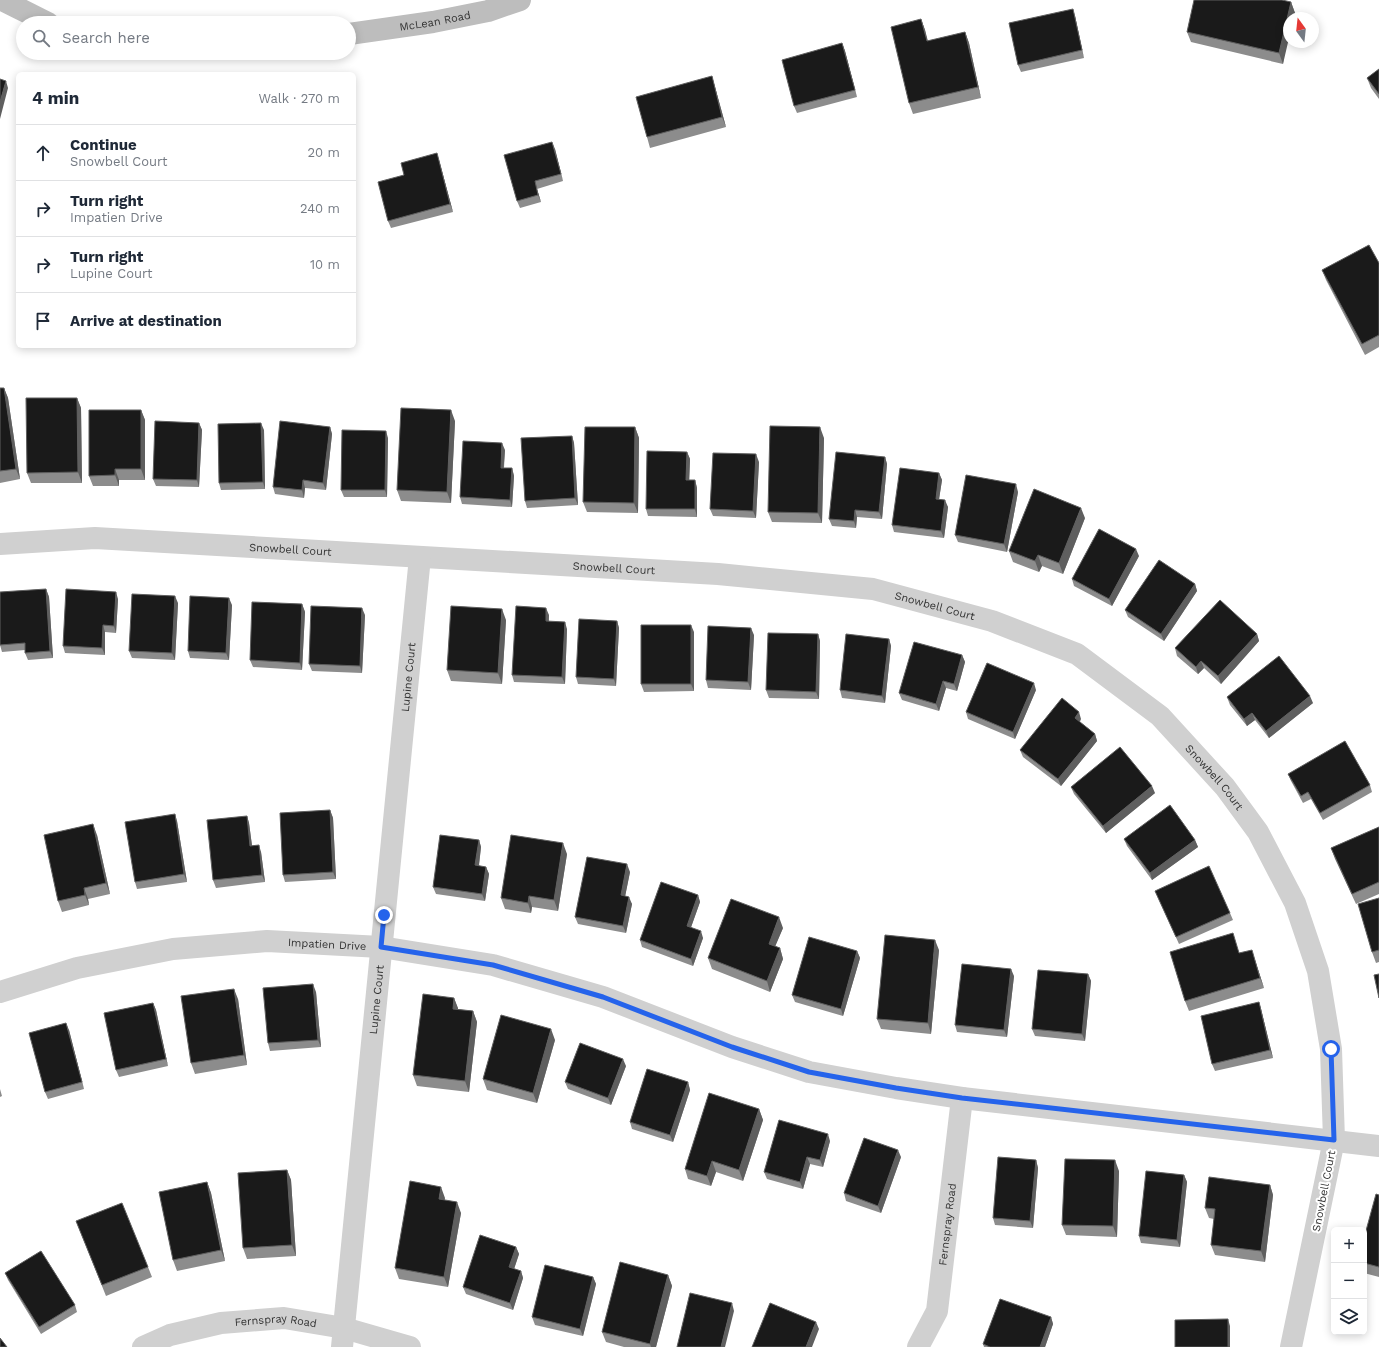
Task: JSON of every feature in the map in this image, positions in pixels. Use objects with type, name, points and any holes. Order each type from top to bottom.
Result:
[{"type":"street","points":[[2,0],[34,16]]},
{"type":"street","name":"McLean Road","points":[[356,33],[449,19],[488,11],[520,0]]},
{"type":"street","name":"Snowbell Court","points":[[0,544],[95,538],[718,574],[873,589],[992,621],[1077,654],[1160,716],[1225,787],[1258,832],[1295,903],[1318,971],[1331,1049],[1334,1140],[1291,1347]]},
{"type":"street","name":"Lupine Court","points":[[343,1337],[420,557]]},
{"type":"street","name":"Impatien Drive","points":[[0,992],[77,968],[173,949],[267,941],[381,947],[493,965],[603,997],[732,1047],[809,1072],[962,1098],[1379,1146]]},
{"type":"street","name":"Fernspray Road","points":[[918,1347],[936,1311],[962,1098]]},
{"type":"street","name":"Fernspray Road","points":[[143,1347],[170,1335],[221,1323],[284,1318],[343,1337],[410,1347]]},
{"type":"building","points":[[1194,0],[1282,0],[1291,2],[1289,12],[1283,12],[1283,36],[1279,53],[1187,32]]},
{"type":"building","points":[[1073,9],[1082,50],[1018,65],[1009,23]]},
{"type":"building","points":[[921,19],[927,41],[965,32],[978,87],[909,103],[891,27]]},
{"type":"building","points":[[842,43],[855,90],[794,106],[782,60]]},
{"type":"building","points":[[1379,69],[1379,94],[1367,78]]},
{"type":"building","points":[[712,76],[722,117],[647,137],[636,97]]},
{"type":"building","points":[[0,79],[6,81],[0,102]]},
{"type":"building","points":[[552,142],[561,174],[535,181],[538,195],[517,201],[504,155]]},
{"type":"building","points":[[437,153],[450,204],[388,221],[378,182],[404,175],[401,163]]},
{"type":"building","points":[[1369,245],[1379,263],[1379,335],[1362,344],[1322,270]]},
{"type":"building","points":[[0,388],[4,388],[16,469],[0,471]]},
{"type":"building","points":[[26,398],[77,398],[78,472],[27,473]]},
{"type":"building","points":[[401,408],[451,410],[447,492],[397,490]]},
{"type":"building","points":[[89,410],[141,410],[141,469],[115,469],[115,475],[89,476]]},
{"type":"building","points":[[155,421],[199,423],[197,480],[153,479]]},
{"type":"building","points":[[280,421],[330,427],[323,483],[303,480],[302,490],[273,487]]},
{"type":"building","points":[[261,423],[263,482],[219,483],[218,424]]},
{"type":"building","points":[[770,426],[820,427],[818,513],[768,512]]},
{"type":"building","points":[[585,427],[635,427],[634,503],[583,502]]},
{"type":"building","points":[[342,430],[386,431],[385,490],[341,490]]},
{"type":"building","points":[[572,436],[575,498],[525,501],[521,438]]},
{"type":"building","points":[[463,441],[502,443],[501,468],[512,468],[510,500],[460,497]]},
{"type":"building","points":[[647,451],[687,452],[686,480],[695,480],[695,509],[646,509]]},
{"type":"building","points":[[836,452],[885,457],[879,512],[855,510],[854,521],[829,519]]},
{"type":"building","points":[[713,453],[756,454],[753,511],[710,509]]},
{"type":"building","points":[[900,468],[939,473],[936,499],[945,500],[941,531],[892,525]]},
{"type":"building","points":[[966,475],[1016,484],[1004,544],[955,535]]},
{"type":"building","points":[[1034,489],[1081,508],[1059,563],[1038,555],[1035,561],[1009,551]]},
{"type":"building","points":[[1099,529],[1136,549],[1109,599],[1072,579]]},
{"type":"building","points":[[1159,560],[1195,584],[1161,634],[1125,610]]},
{"type":"building","points":[[46,589],[50,651],[25,653],[25,643],[0,645],[0,592]]},
{"type":"building","points":[[66,589],[116,592],[114,626],[103,625],[102,648],[63,646]]},
{"type":"building","points":[[132,594],[175,596],[172,653],[129,651]]},
{"type":"building","points":[[190,596],[229,598],[226,653],[188,651]]},
{"type":"building","points":[[1220,600],[1257,634],[1218,676],[1201,661],[1196,667],[1175,648]]},
{"type":"building","points":[[252,602],[302,604],[300,663],[250,660]]},
{"type":"building","points":[[311,606],[362,608],[360,666],[309,664]]},
{"type":"building","points":[[451,606],[502,609],[498,673],[447,670]]},
{"type":"building","points":[[516,606],[546,608],[546,621],[565,622],[562,677],[512,675]]},
{"type":"building","points":[[579,619],[617,621],[614,679],[576,677]]},
{"type":"building","points":[[641,625],[691,625],[691,684],[641,684]]},
{"type":"building","points":[[708,626],[751,628],[748,682],[706,680]]},
{"type":"building","points":[[768,633],[818,634],[816,692],[766,690]]},
{"type":"building","points":[[846,634],[889,639],[882,696],[840,690]]},
{"type":"building","points":[[914,642],[962,655],[954,684],[943,681],[936,704],[899,693]]},
{"type":"building","points":[[1279,656],[1310,696],[1266,731],[1252,713],[1244,719],[1227,697]]},
{"type":"building","points":[[987,663],[1034,683],[1013,732],[966,712]]},
{"type":"building","points":[[1062,698],[1079,712],[1075,718],[1095,734],[1058,779],[1020,750]]},
{"type":"building","points":[[1345,741],[1370,785],[1320,813],[1308,792],[1301,796],[1288,774]]},
{"type":"building","points":[[1120,747],[1152,786],[1103,826],[1071,787]]},
{"type":"building","points":[[1170,805],[1195,840],[1150,873],[1124,839]]},
{"type":"building","points":[[330,810],[333,872],[283,875],[280,813]]},
{"type":"building","points":[[175,814],[184,874],[135,882],[125,822]]},
{"type":"building","points":[[247,816],[250,846],[259,845],[262,875],[213,880],[207,820]]},
{"type":"building","points":[[93,824],[106,883],[84,888],[85,895],[58,901],[44,835]]},
{"type":"building","points":[[1379,827],[1379,882],[1352,894],[1331,848]]},
{"type":"building","points":[[440,835],[479,840],[475,865],[486,867],[482,894],[433,887]]},
{"type":"building","points":[[511,835],[563,843],[554,900],[529,896],[528,903],[501,898]]},
{"type":"building","points":[[587,857],[627,864],[621,895],[629,897],[623,926],[575,917]]},
{"type":"building","points":[[1209,866],[1230,913],[1176,937],[1155,891]]},
{"type":"building","points":[[661,882],[698,895],[687,926],[701,931],[691,959],[640,940]]},
{"type":"building","points":[[1379,898],[1379,950],[1372,952],[1358,904]]},
{"type":"building","points":[[731,899],[779,917],[769,944],[780,948],[767,981],[708,958]]},
{"type":"building","points":[[1233,933],[1239,953],[1252,950],[1260,978],[1185,1001],[1170,952]]},
{"type":"building","points":[[885,935],[935,940],[928,1023],[877,1019]]},
{"type":"building","points":[[809,937],[857,951],[841,1009],[792,995]]},
{"type":"building","points":[[962,964],[1011,969],[1004,1030],[955,1025]]},
{"type":"building","points":[[1038,970],[1088,974],[1082,1034],[1032,1029]]},
{"type":"building","points":[[1379,974],[1379,998],[1374,975]]},
{"type":"building","points":[[313,984],[318,1040],[268,1043],[263,988]]},
{"type":"building","points":[[234,989],[244,1055],[191,1063],[181,996]]},
{"type":"building","points":[[423,994],[454,998],[453,1009],[473,1011],[465,1081],[413,1075]]},
{"type":"building","points":[[1259,1002],[1270,1050],[1212,1064],[1201,1016]]},
{"type":"building","points":[[153,1003],[166,1059],[116,1070],[104,1013]]},
{"type":"building","points":[[501,1015],[551,1029],[533,1093],[483,1079]]},
{"type":"building","points":[[66,1023],[82,1082],[45,1092],[29,1033]]},
{"type":"building","points":[[580,1043],[623,1059],[608,1098],[565,1082]]},
{"type":"building","points":[[647,1069],[688,1082],[670,1135],[630,1122]]},
{"type":"building","points":[[709,1093],[759,1109],[739,1170],[712,1161],[707,1176],[685,1169]]},
{"type":"building","points":[[779,1120],[828,1134],[820,1160],[807,1157],[800,1182],[764,1172]]},
{"type":"building","points":[[864,1138],[898,1150],[878,1206],[844,1193]]},
{"type":"building","points":[[998,1157],[1036,1160],[1030,1221],[993,1218]]},
{"type":"building","points":[[1065,1159],[1115,1160],[1113,1226],[1062,1225]]},
{"type":"building","points":[[287,1170],[292,1245],[243,1248],[238,1173]]},
{"type":"building","points":[[1146,1171],[1184,1175],[1177,1240],[1139,1236]]},
{"type":"building","points":[[1209,1177],[1270,1185],[1261,1251],[1211,1245],[1215,1209],[1205,1208]]},
{"type":"building","points":[[410,1181],[441,1187],[439,1199],[457,1202],[444,1277],[395,1268]]},
{"type":"building","points":[[207,1182],[221,1250],[173,1260],[159,1192]]},
{"type":"building","points":[[1376,1194],[1379,1195],[1379,1267],[1367,1264],[1367,1227]]},
{"type":"building","points":[[122,1203],[148,1267],[102,1285],[76,1221]]},
{"type":"building","points":[[480,1235],[516,1247],[509,1267],[521,1271],[510,1303],[463,1287]]},
{"type":"building","points":[[41,1251],[75,1305],[39,1327],[5,1273]]},
{"type":"building","points":[[620,1262],[668,1275],[650,1344],[602,1332]]},
{"type":"building","points":[[545,1265],[593,1277],[580,1329],[532,1317]]},
{"type":"building","points":[[690,1293],[732,1303],[721,1347],[677,1347]]},
{"type":"building","points":[[1000,1299],[1051,1317],[1040,1347],[990,1347],[983,1344]]},
{"type":"building","points":[[770,1303],[816,1322],[806,1347],[752,1347]]},
{"type":"building","points":[[1228,1319],[1228,1347],[1175,1347],[1175,1320]]},
{"type":"building","points":[[0,1338],[7,1347],[0,1347]]},
{"type":"route","points":[[384,915],[381,947],[493,965],[603,997],[732,1047],[809,1072],[962,1098],[1334,1140],[1331,1049]]}]
